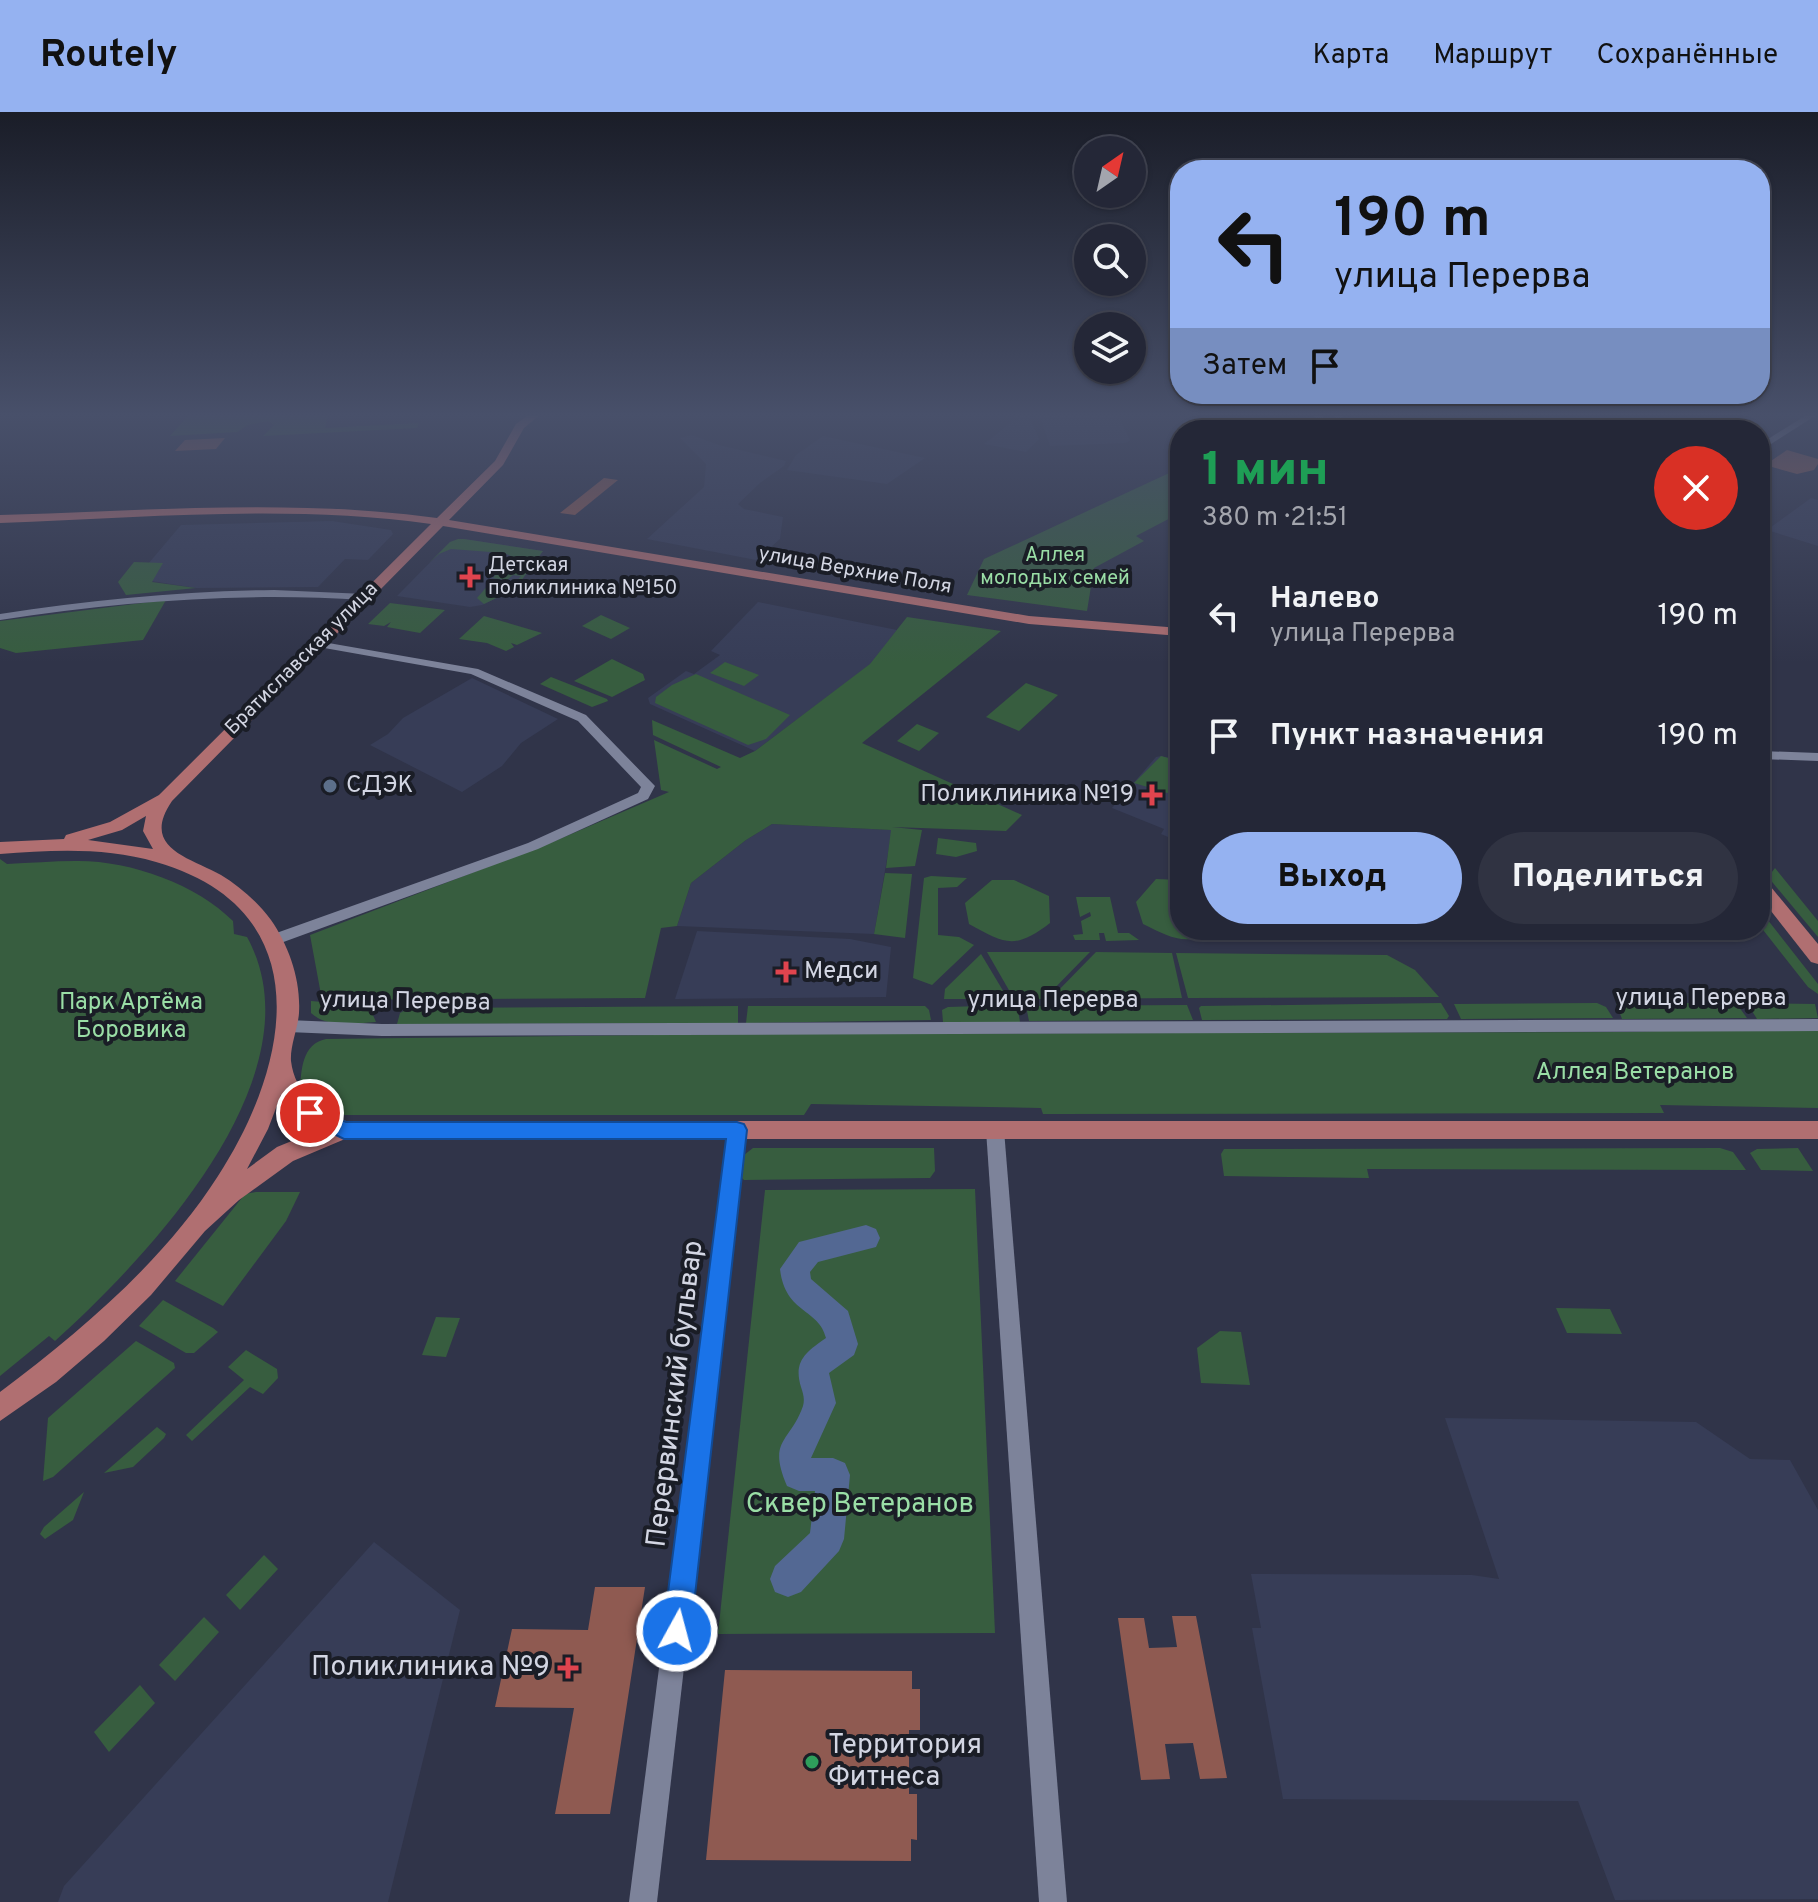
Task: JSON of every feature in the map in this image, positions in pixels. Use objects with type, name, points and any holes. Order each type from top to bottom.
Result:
[{"type":"main road","name":"Братиславская улица","points":[[177,862],[151,833],[154,815],[166,797],[464,497]]},
{"type":"main road","name":"улица Верхние Поля","points":[[0,519],[348,510],[439,520],[1029,620],[1170,631]]},
{"type":"main road","name":"Братиславская улица","points":[[49,845],[116,826],[166,797]]},
{"type":"main road","name":"Братиславская улица","points":[[0,848],[49,845],[118,849],[177,862],[217,881],[262,921],[273,940],[285,972],[288,1026],[283,1058],[270,1099],[243,1155],[193,1227],[109,1318],[0,1408]]},
{"type":"main road","points":[[1770,897],[1818,957]]},
{"type":"main road","points":[[283,1058],[284,1084],[296,1103],[344,1130]]},
{"type":"main road","points":[[193,1227],[231,1193],[285,1154],[344,1130],[1818,1130]]},
{"type":"street","points":[[0,617],[165,597],[286,593],[365,597]]},
{"type":"street","points":[[273,940],[533,846],[643,796],[648,786],[582,718],[491,677],[474,671],[317,644]]},
{"type":"street","points":[[1770,755],[1818,757]]},
{"type":"street","name":"улица Перерва","points":[[288,1026],[443,1030],[1818,1025]]},
{"type":"street","name":"Перервинский бульвар","points":[[643,1902],[737,1130]]},
{"type":"street","points":[[995,1130],[1053,1902]]},
{"type":"shaded area","points":[[694,497],[746,497],[738,504],[744,509],[783,517],[780,539],[756,560],[647,539]]},
{"type":"shaded area","points":[[1811,498],[1818,500],[1818,546],[1770,531],[1770,528]]},
{"type":"shaded area","points":[[332,521],[391,530],[393,534],[368,560],[345,559],[318,587],[196,588],[151,581],[148,564],[181,525]]},
{"type":"shaded area","name":"Детская поликлиника №150","points":[[464,539],[543,551],[515,589],[482,605],[470,607],[397,596],[450,542]]},
{"type":"shaded area","points":[[758,602],[897,630],[871,664],[755,751],[650,704],[648,698],[686,671],[694,674],[720,655],[711,651]]},
{"type":"shaded area","points":[[472,678],[558,719],[521,743],[502,766],[462,792],[370,745],[388,734],[403,718]]},
{"type":"shaded area","name":"Поликлиника №19","points":[[1156,757],[1170,758],[1170,838],[1161,834],[1164,829],[1112,808]]},
{"type":"shaded area","points":[[772,824],[892,830],[874,934],[677,926],[691,883]]},
{"type":"shaded area","name":"Медси","points":[[697,931],[850,939],[891,947],[886,997],[675,999]]},
{"type":"shaded area","points":[[1445,1418],[1696,1422],[1750,1459],[1790,1460],[1818,1510],[1818,1899],[1615,1900],[1578,1801],[1283,1799],[1252,1628],[1261,1628],[1251,1574],[1472,1575],[1499,1579]]},
{"type":"shaded area","points":[[374,1542],[460,1610],[388,1902],[58,1902],[64,1886]]},
{"type":"green space","name":"Аллея молодых семей","points":[[1119,497],[1170,497],[1170,518],[1136,536],[1144,541],[1094,568],[1087,611],[967,595],[984,559]]},
{"type":"green space","points":[[458,539],[543,551],[515,589],[484,604],[477,598],[490,583],[515,583],[521,576],[513,575],[507,580],[493,578],[501,569],[520,569],[527,562],[509,560],[511,556],[504,553],[451,549],[429,563],[450,542]]},
{"type":"green space","points":[[134,562],[163,563],[152,582],[196,588],[126,595],[118,582]]},
{"type":"green space","points":[[166,600],[143,640],[16,653],[0,648],[0,621]]},
{"type":"green space","points":[[390,603],[445,610],[420,633],[387,627],[391,622],[384,626],[368,624]]},
{"type":"green space","points":[[601,615],[630,628],[611,639],[582,626]]},
{"type":"green space","points":[[484,616],[542,633],[517,645],[511,643],[514,647],[506,651],[487,643],[459,639]]},
{"type":"green space","points":[[907,617],[1001,631],[862,743],[1022,815],[1006,831],[892,827],[922,830],[915,866],[886,868],[891,830],[772,824],[691,883],[677,926],[661,928],[645,998],[322,1000],[310,935],[555,841],[669,792],[661,790],[654,740],[717,769],[721,767],[653,735],[652,720],[740,758],[755,751],[870,664]]},
{"type":"green space","points":[[612,659],[643,674],[645,680],[612,697],[574,681]]},
{"type":"green space","points":[[725,662],[759,675],[744,686],[710,673]]},
{"type":"green space","points":[[696,674],[790,715],[766,739],[748,745],[655,703],[656,697],[672,685]]},
{"type":"green space","points":[[551,677],[608,701],[592,707],[540,684]]},
{"type":"green space","points":[[1026,683],[1058,695],[1019,731],[986,717]]},
{"type":"green space","points":[[917,724],[939,733],[919,751],[897,741]]},
{"type":"green space","points":[[1161,756],[1170,758],[1170,794],[1134,783]]},
{"type":"green space","points":[[938,838],[976,843],[977,851],[956,857],[936,854]]},
{"type":"green space","name":"Парк Артёма Боровика","points":[[0,859],[7,864],[75,861],[117,865],[181,885],[233,921],[234,934],[247,937],[264,990],[262,1046],[244,1103],[214,1159],[135,1262],[93,1305],[55,1341],[49,1336],[0,1376]]},
{"type":"green space","points":[[1775,868],[1818,921],[1818,937],[1770,879]]},
{"type":"green space","points":[[885,873],[912,874],[905,938],[874,934]]},
{"type":"green space","points":[[924,878],[967,878],[957,887],[938,888],[938,935],[959,937],[974,945],[932,985],[913,978]]},
{"type":"green space","points":[[1156,879],[1170,880],[1170,936],[1143,924],[1136,902]]},
{"type":"green space","points":[[992,880],[1014,880],[1049,896],[1050,923],[1028,937],[1010,941],[1001,940],[969,924],[965,903]]},
{"type":"green space","points":[[1076,897],[1110,897],[1118,933],[1129,933],[1139,940],[1106,941],[1104,933],[1099,933],[1100,940],[1075,940],[1073,935],[1083,934],[1081,921],[1091,916],[1090,912],[1080,917]]},
{"type":"green space","points":[[1770,923],[1818,984],[1818,994],[1808,987],[1770,939]]},
{"type":"green space","points":[[987,952],[1090,952],[1044,999],[1014,999]]},
{"type":"green space","points":[[1096,952],[1172,953],[1182,998],[1050,999]]},
{"type":"green space","points":[[1176,953],[1387,955],[1415,970],[1439,997],[1188,998]]},
{"type":"green space","points":[[981,954],[1008,999],[944,999],[945,989]]},
{"type":"green space","points":[[311,1001],[369,1006],[376,1022],[342,1024],[326,1021],[311,1013]]},
{"type":"green space","points":[[1441,1003],[1449,1016],[1447,1019],[1202,1020],[1199,1008],[1201,1006]]},
{"type":"green space","points":[[1597,1003],[1606,1007],[1613,1018],[1461,1019],[1454,1004]]},
{"type":"green space","points":[[1616,1003],[1736,1003],[1747,1018],[1622,1019]]},
{"type":"green space","points":[[1747,1003],[1815,1004],[1818,1018],[1757,1019]]},
{"type":"green space","points":[[1012,1005],[1018,1009],[1020,1022],[943,1022],[942,1010],[948,1007]]},
{"type":"green space","points":[[1187,1005],[1193,1020],[1029,1021],[1027,1011],[1031,1006]]},
{"type":"green space","points":[[738,1006],[738,1023],[397,1024],[400,1013],[409,1008]]},
{"type":"green space","points":[[748,1006],[925,1006],[931,1020],[746,1023]]},
{"type":"green space","name":"Аллея Ветеранов","points":[[1818,1026],[1818,1108],[1660,1105],[1664,1113],[1043,1114],[1041,1108],[811,1104],[804,1115],[338,1115],[324,1113],[300,1091],[307,1052],[326,1039],[742,1034],[1627,1032]]},
{"type":"green space","points":[[753,1148],[934,1148],[935,1171],[930,1178],[744,1180],[741,1177],[744,1155]]},
{"type":"green space","points":[[1720,1148],[1733,1152],[1746,1170],[1367,1169],[1369,1178],[1224,1176],[1221,1154],[1224,1149]]},
{"type":"green space","points":[[1798,1148],[1813,1171],[1761,1170],[1750,1153],[1757,1149]]},
{"type":"green space","name":"Сквер Ветеранов","points":[[975,1189],[995,1633],[718,1634],[765,1190]]},
{"type":"green space","points":[[300,1192],[286,1221],[223,1306],[175,1281],[245,1194]]},
{"type":"green space","points":[[163,1300],[218,1332],[194,1353],[186,1353],[139,1326]]},
{"type":"green space","points":[[1556,1308],[1610,1309],[1622,1334],[1567,1333]]},
{"type":"green space","points":[[436,1317],[460,1318],[446,1357],[422,1355]]},
{"type":"green space","points":[[1220,1331],[1241,1332],[1250,1385],[1201,1383],[1197,1348]]},
{"type":"green space","points":[[136,1341],[174,1363],[175,1368],[53,1477],[43,1481],[48,1418]]},
{"type":"green space","points":[[246,1350],[277,1369],[278,1378],[263,1394],[250,1387],[192,1441],[186,1435],[244,1380],[228,1367]]},
{"type":"green space","points":[[157,1427],[166,1434],[164,1438],[133,1467],[104,1473]]},
{"type":"green space","points":[[84,1492],[73,1520],[45,1539],[40,1534],[44,1527]]},
{"type":"green space","points":[[264,1555],[278,1569],[240,1610],[226,1595]]},
{"type":"green space","points":[[204,1617],[219,1632],[175,1681],[159,1665]]},
{"type":"green space","points":[[140,1685],[155,1703],[109,1752],[94,1732]]},
{"type":"building","points":[[581,497],[598,497],[575,515],[560,513]]},
{"type":"building","name":"Поликлиника №9","points":[[595,1587],[645,1587],[610,1814],[555,1814],[574,1708],[495,1707],[512,1629],[588,1630]]},
{"type":"building","points":[[1172,1616],[1196,1616],[1227,1778],[1200,1779],[1193,1743],[1165,1744],[1170,1779],[1141,1780],[1118,1618],[1144,1618],[1149,1648],[1177,1647]]},
{"type":"building","name":"Территория Фитнеса","points":[[725,1670],[912,1671],[912,1689],[920,1689],[920,1730],[909,1730],[909,1794],[917,1794],[917,1840],[911,1839],[911,1861],[706,1860]]},
{"type":"waterway","points":[[788,1579],[827,1539],[833,1475],[799,1474],[795,1457],[800,1440],[820,1403],[814,1365],[843,1344],[837,1321],[797,1286],[795,1269],[809,1251],[866,1238]]},
{"type":"place","name":"Детская поликлиника №150","points":[[470,577]]},
{"type":"place","name":"СДЭК","points":[[330,786]]},
{"type":"place","name":"Поликлиника №19","points":[[1152,795]]},
{"type":"place","name":"Медси","points":[[786,972]]},
{"type":"place","name":"Поликлиника №9","points":[[568,1668]]},
{"type":"place","name":"Территория Фитнеса","points":[[812,1762]]},
{"type":"route","points":[[310,1113],[344,1130],[737,1130],[677,1631]]}]
